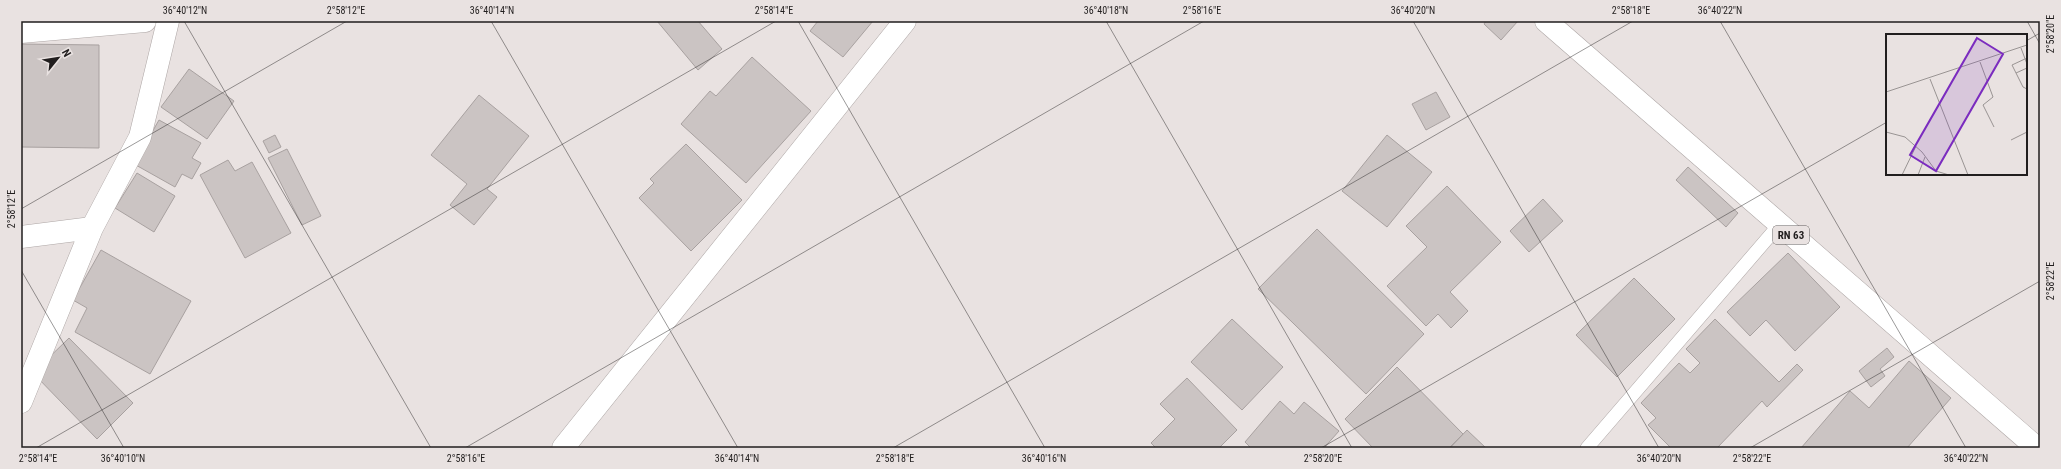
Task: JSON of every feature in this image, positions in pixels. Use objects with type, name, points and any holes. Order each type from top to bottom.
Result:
[{"type":"street","points":[[21,32],[145,21]]},
{"type":"street","points":[[21,402],[92,228],[140,137],[168,21]]},
{"type":"street","points":[[563,448],[905,21]]},
{"type":"street","name":"RN 63","points":[[1546,21],[2037,448]]},
{"type":"street","points":[[21,237],[92,228]]},
{"type":"lane","points":[[1587,448],[1779,225]]},
{"type":"building","points":[[657,21],[698,21],[722,49],[698,70]]},
{"type":"building","points":[[818,21],[873,21],[843,57],[810,31]]},
{"type":"building","points":[[1486,21],[1518,21],[1501,40],[1484,24]]},
{"type":"building","points":[[21,44],[99,45],[99,148],[21,147]]},
{"type":"building","points":[[752,57],[811,111],[746,183],[681,124],[710,91],[716,96]]},
{"type":"building","points":[[189,69],[234,101],[207,139],[161,107]]},
{"type":"building","points":[[1436,92],[1450,117],[1426,130],[1412,104]]},
{"type":"building","points":[[479,95],[529,136],[487,189],[497,197],[474,225],[450,205],[467,184],[431,155]]},
{"type":"building","points":[[159,120],[201,143],[192,158],[201,163],[192,179],[182,174],[175,187],[134,164]]},
{"type":"building","points":[[275,135],[281,147],[269,153],[263,141]]},
{"type":"building","points":[[1387,135],[1432,172],[1387,227],[1342,191]]},
{"type":"building","points":[[686,144],[742,200],[691,251],[639,198],[654,183],[650,179]]},
{"type":"building","points":[[287,149],[321,216],[302,225],[268,158]]},
{"type":"building","points":[[228,160],[235,171],[252,162],[291,233],[245,258],[200,175]]},
{"type":"building","points":[[1688,167],[1738,213],[1726,227],[1676,180]]},
{"type":"building","points":[[137,173],[175,196],[154,232],[115,208]]},
{"type":"building","points":[[1447,186],[1501,242],[1450,292],[1468,311],[1451,328],[1438,314],[1426,326],[1387,286],[1427,247],[1406,226]]},
{"type":"building","points":[[1543,199],[1563,221],[1529,252],[1510,231]]},
{"type":"building","points":[[1317,229],[1424,334],[1366,394],[1258,289]]},
{"type":"building","points":[[101,250],[191,301],[150,374],[75,332],[87,308],[73,300]]},
{"type":"building","points":[[1788,253],[1840,307],[1795,351],[1766,320],[1750,336],[1727,312]]},
{"type":"building","points":[[1634,278],[1675,319],[1617,377],[1576,335]]},
{"type":"building","points":[[1232,319],[1283,367],[1242,410],[1191,362]]},
{"type":"building","points":[[1715,319],[1779,382],[1797,364],[1803,370],[1767,407],[1762,401],[1717,448],[1671,448],[1648,425],[1656,418],[1641,403],[1679,363],[1690,373],[1700,363],[1686,349]]},
{"type":"building","points":[[69,338],[133,403],[97,439],[33,373]]},
{"type":"building","points":[[1887,348],[1894,357],[1880,369],[1885,376],[1871,387],[1859,371]]},
{"type":"building","points":[[1909,361],[1951,398],[1907,448],[1801,448],[1850,391],[1869,408]]},
{"type":"building","points":[[1397,367],[1463,434],[1449,448],[1373,448],[1345,419]]},
{"type":"building","points":[[1187,378],[1237,430],[1219,448],[1156,448],[1151,443],[1175,419],[1160,404]]},
{"type":"building","points":[[1280,401],[1294,414],[1304,402],[1339,431],[1324,448],[1251,448],[1245,442]]},
{"type":"building","points":[[1467,430],[1486,448],[1450,448]]}]
